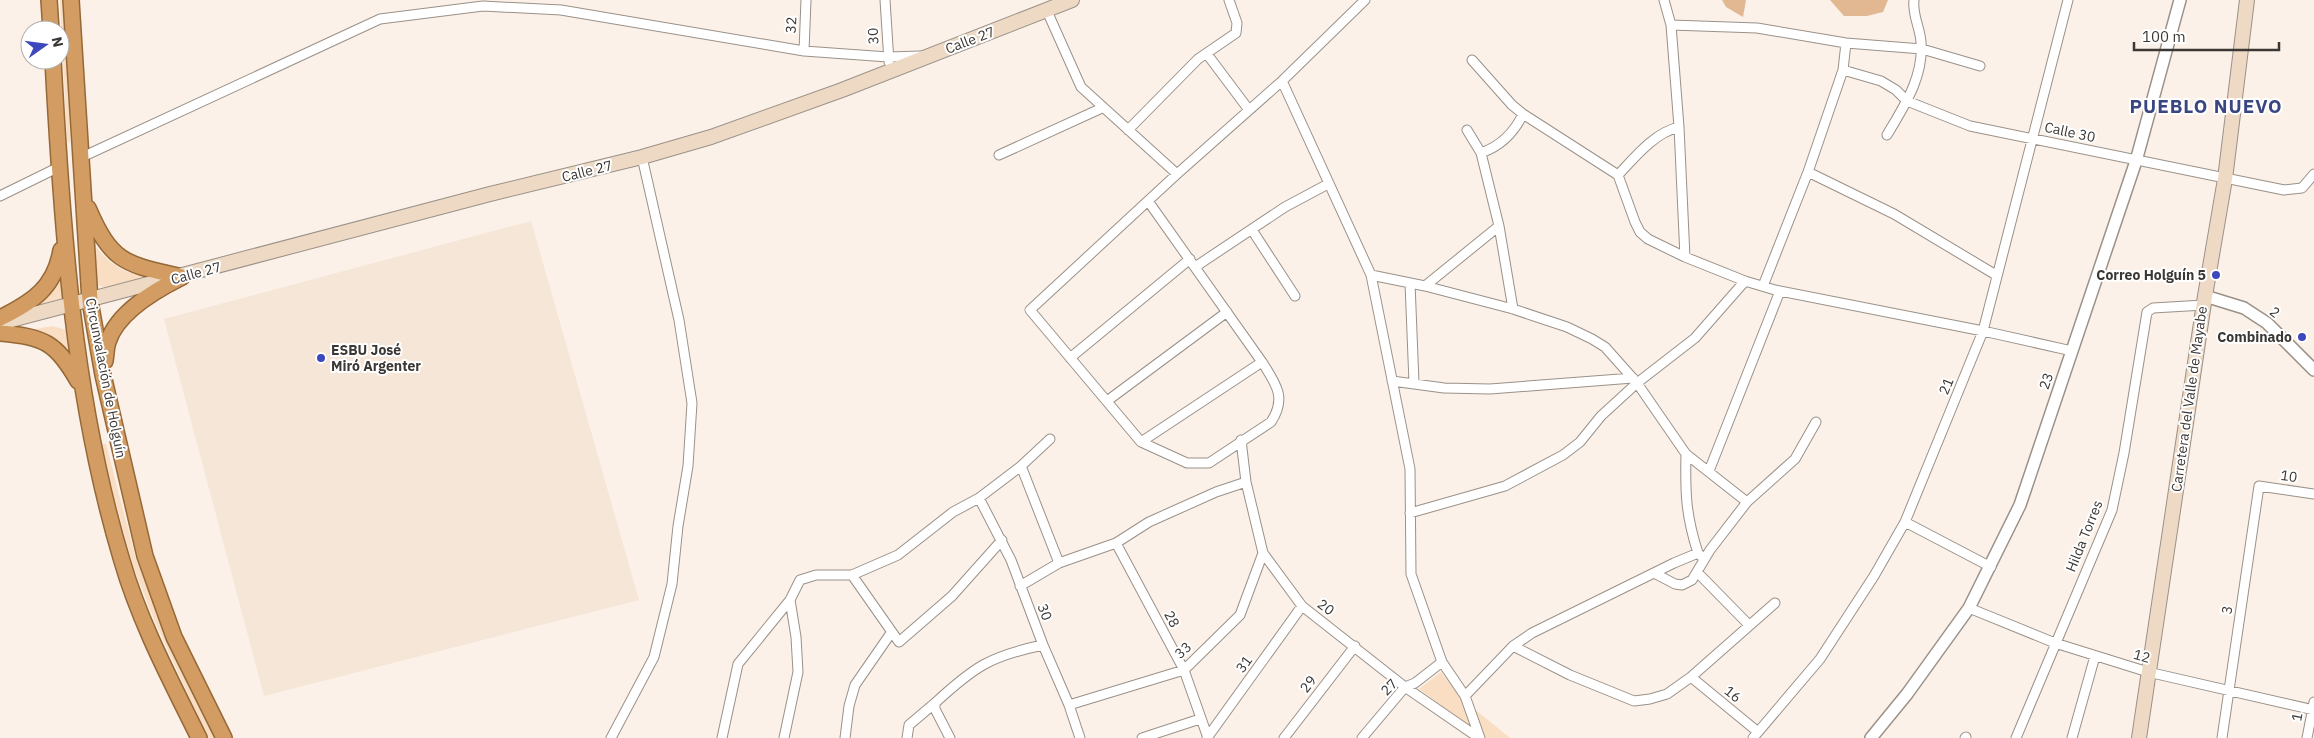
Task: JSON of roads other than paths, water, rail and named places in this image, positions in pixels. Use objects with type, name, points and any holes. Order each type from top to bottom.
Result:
[{"type":"highway","points":[[50,0],[51,20]]},
{"type":"highway","name":"Circunvalación de Holguín","points":[[71,0],[90,301],[103,375],[145,556],[174,637],[224,738]]},
{"type":"highway","name":"Circunvalación de Holguín","points":[[54,70],[70,306],[82,389],[98,476],[122,563],[155,648],[199,738]]},
{"type":"highway","points":[[83,196],[98,232],[114,253],[127,263],[182,277]]},
{"type":"highway","points":[[0,318],[19,309],[45,289],[55,275],[64,231]]},
{"type":"highway","points":[[103,375],[108,341],[119,322],[152,292],[182,277]]},
{"type":"highway","points":[[0,333],[30,336],[52,346],[67,363],[82,389]]},
{"type":"main road","name":"Carretera del Valle de Mayabe","points":[[2139,738],[2204,300],[2225,179],[2247,0]]},
{"type":"main road","name":"Calle 27","points":[[0,324],[490,194],[642,157],[711,137],[890,64],[931,55],[1046,11],[1066,1]]},
{"type":"street","name":"32","points":[[804,51],[806,0]]},
{"type":"street","name":"30","points":[[885,0],[890,64]]},
{"type":"street","points":[[1128,130],[1198,59],[1236,33],[1237,23],[1229,0]]},
{"type":"street","points":[[1148,201],[1262,362],[1275,383],[1280,401],[1277,412],[1270,422],[1209,463],[1187,463],[1141,442],[1030,310],[1177,174],[1282,81],[1365,0]]},
{"type":"street","points":[[1664,0],[1671,25],[1679,128],[1685,257]]},
{"type":"street","points":[[1887,135],[1907,101],[1917,75],[1922,49],[1913,7],[1914,0]]},
{"type":"street","name":"21","points":[[1755,735],[1820,659],[1874,576],[1905,522],[1983,331],[2068,0]]},
{"type":"street","name":"23","points":[[1871,738],[1907,694],[1969,608],[1991,567],[2020,505],[2136,161],[2180,0]]},
{"type":"street","points":[[80,158],[380,19],[462,4],[483,6],[540,4],[804,51],[890,64]]},
{"type":"street","points":[[1046,11],[1081,86],[1102,108],[1177,174]]},
{"type":"street","points":[[1671,25],[1757,28],[1846,43],[1922,49],[1980,66]]},
{"type":"street","points":[[1763,286],[1808,172],[1843,70],[1846,43]]},
{"type":"street","points":[[1206,54],[1249,110]]},
{"type":"street","points":[[1472,60],[1512,106],[1522,114],[1618,175],[1640,232],[1648,239],[1685,257],[1745,281],[1780,291],[1983,331],[2072,351]]},
{"type":"street","name":"Calle 30","points":[[1843,70],[1881,81],[1896,90],[1907,101],[1970,126],[2284,190],[2302,188],[2314,174]]},
{"type":"street","points":[[1282,81],[1371,275],[1410,469],[1411,574],[1442,662],[1465,696],[1479,738]]},
{"type":"street","points":[[999,155],[1102,108]]},
{"type":"street","points":[[1481,153],[1502,142],[1516,128],[1522,114]]},
{"type":"street","points":[[1618,175],[1646,145],[1672,129],[1679,128]]},
{"type":"street","points":[[1467,130],[1481,153],[1499,226],[1513,309]]},
{"type":"street","points":[[611,738],[654,657],[672,584],[678,526],[688,466],[692,403],[679,320],[642,157]]},
{"type":"street","points":[[0,196],[59,167]]},
{"type":"street","points":[[1808,172],[1894,214],[1996,275]]},
{"type":"street","points":[[1070,358],[1192,263],[1252,230],[1285,207],[1328,184]]},
{"type":"street","points":[[1425,286],[1499,226]]},
{"type":"street","points":[[1252,230],[1295,296]]},
{"type":"street","points":[[1371,275],[1425,286],[1513,309],[1567,327],[1592,339],[1604,347],[1634,381],[1686,454],[1747,502]]},
{"type":"street","points":[[1392,381],[1444,388],[1490,389],[1634,381],[1644,377],[1695,338],[1745,281]]},
{"type":"street","points":[[1410,284],[1414,383]]},
{"type":"street","points":[[1709,471],[1780,291]]},
{"type":"street","name":"2","points":[[2153,308],[2204,300],[2244,308],[2267,323],[2314,370]]},
{"type":"street","name":"Hilda Torres","points":[[2016,738],[2112,510],[2124,453],[2147,312],[2153,308]]},
{"type":"street","points":[[1107,401],[1227,312]]},
{"type":"street","points":[[1141,442],[1262,362]]},
{"type":"street","points":[[1410,512],[1505,486],[1550,463],[1580,442],[1601,416],[1634,381]]},
{"type":"street","points":[[1654,573],[1675,584],[1682,585],[1692,580],[1704,560],[1747,502],[1796,459],[1816,422]]},
{"type":"street","points":[[722,738],[738,664],[790,600],[800,580],[816,575],[852,575],[898,555],[953,512],[979,498],[1020,466],[1050,439]]},
{"type":"street","name":"20","points":[[1241,440],[1246,482],[1263,553],[1302,606],[1405,687],[1479,738]]},
{"type":"street","points":[[1686,454],[1685,499],[1688,525],[1698,553],[1704,560]]},
{"type":"street","points":[[1020,466],[1059,563]]},
{"type":"street","points":[[1020,586],[1059,563],[1116,543],[1150,522],[1216,492],[1246,482]]},
{"type":"street","name":"10","points":[[2259,486],[2314,494]]},
{"type":"street","name":"3","points":[[2222,738],[2259,486]]},
{"type":"street","name":"30","points":[[979,498],[1002,540],[1043,645],[1069,705],[1080,738]]},
{"type":"street","points":[[1905,522],[1991,567]]},
{"type":"street","points":[[852,575],[899,642],[952,596],[1002,540]]},
{"type":"street","name":"28","points":[[1116,543],[1184,670],[1208,738]]},
{"type":"street","name":"33","points":[[1069,705],[1184,670],[1240,614],[1263,553]]},
{"type":"street","points":[[1465,696],[1513,646],[1532,633],[1698,553]]},
{"type":"street","points":[[1697,572],[1749,625]]},
{"type":"street","points":[[784,738],[798,672],[796,637],[790,600]]},
{"type":"street","points":[[1513,646],[1570,675],[1634,700],[1667,694],[1691,677],[1775,603]]},
{"type":"street","name":"31","points":[[1208,738],[1302,606]]},
{"type":"street","name":"12","points":[[1969,608],[2055,642],[2148,672],[2314,707]]},
{"type":"street","points":[[846,738],[848,706],[853,690],[891,633]]},
{"type":"street","points":[[907,738],[909,725],[962,678],[988,661],[1009,652],[1043,645]]},
{"type":"street","name":"29","points":[[1284,738],[1355,646]]},
{"type":"street","points":[[2072,738],[2095,656]]},
{"type":"street","name":"27","points":[[1364,737],[1405,687],[1415,683],[1442,662]]},
{"type":"street","name":"16","points":[[1691,677],[1755,735]]},
{"type":"street","points":[[935,703],[935,709],[950,738]]},
{"type":"street","name":"1","points":[[2307,738],[2314,707]]},
{"type":"street","points":[[1142,738],[1200,719]]},
{"type":"place","name":"Correo Holguín 5","points":[[2216,275]]},
{"type":"place","name":"Combinado","points":[[2302,337]]},
{"type":"place","name":"ESBU José Miró Argenter","points":[[321,358]]},
{"type":"district","name":"PUEBLO NUEVO","points":[[2206,106]]}]
